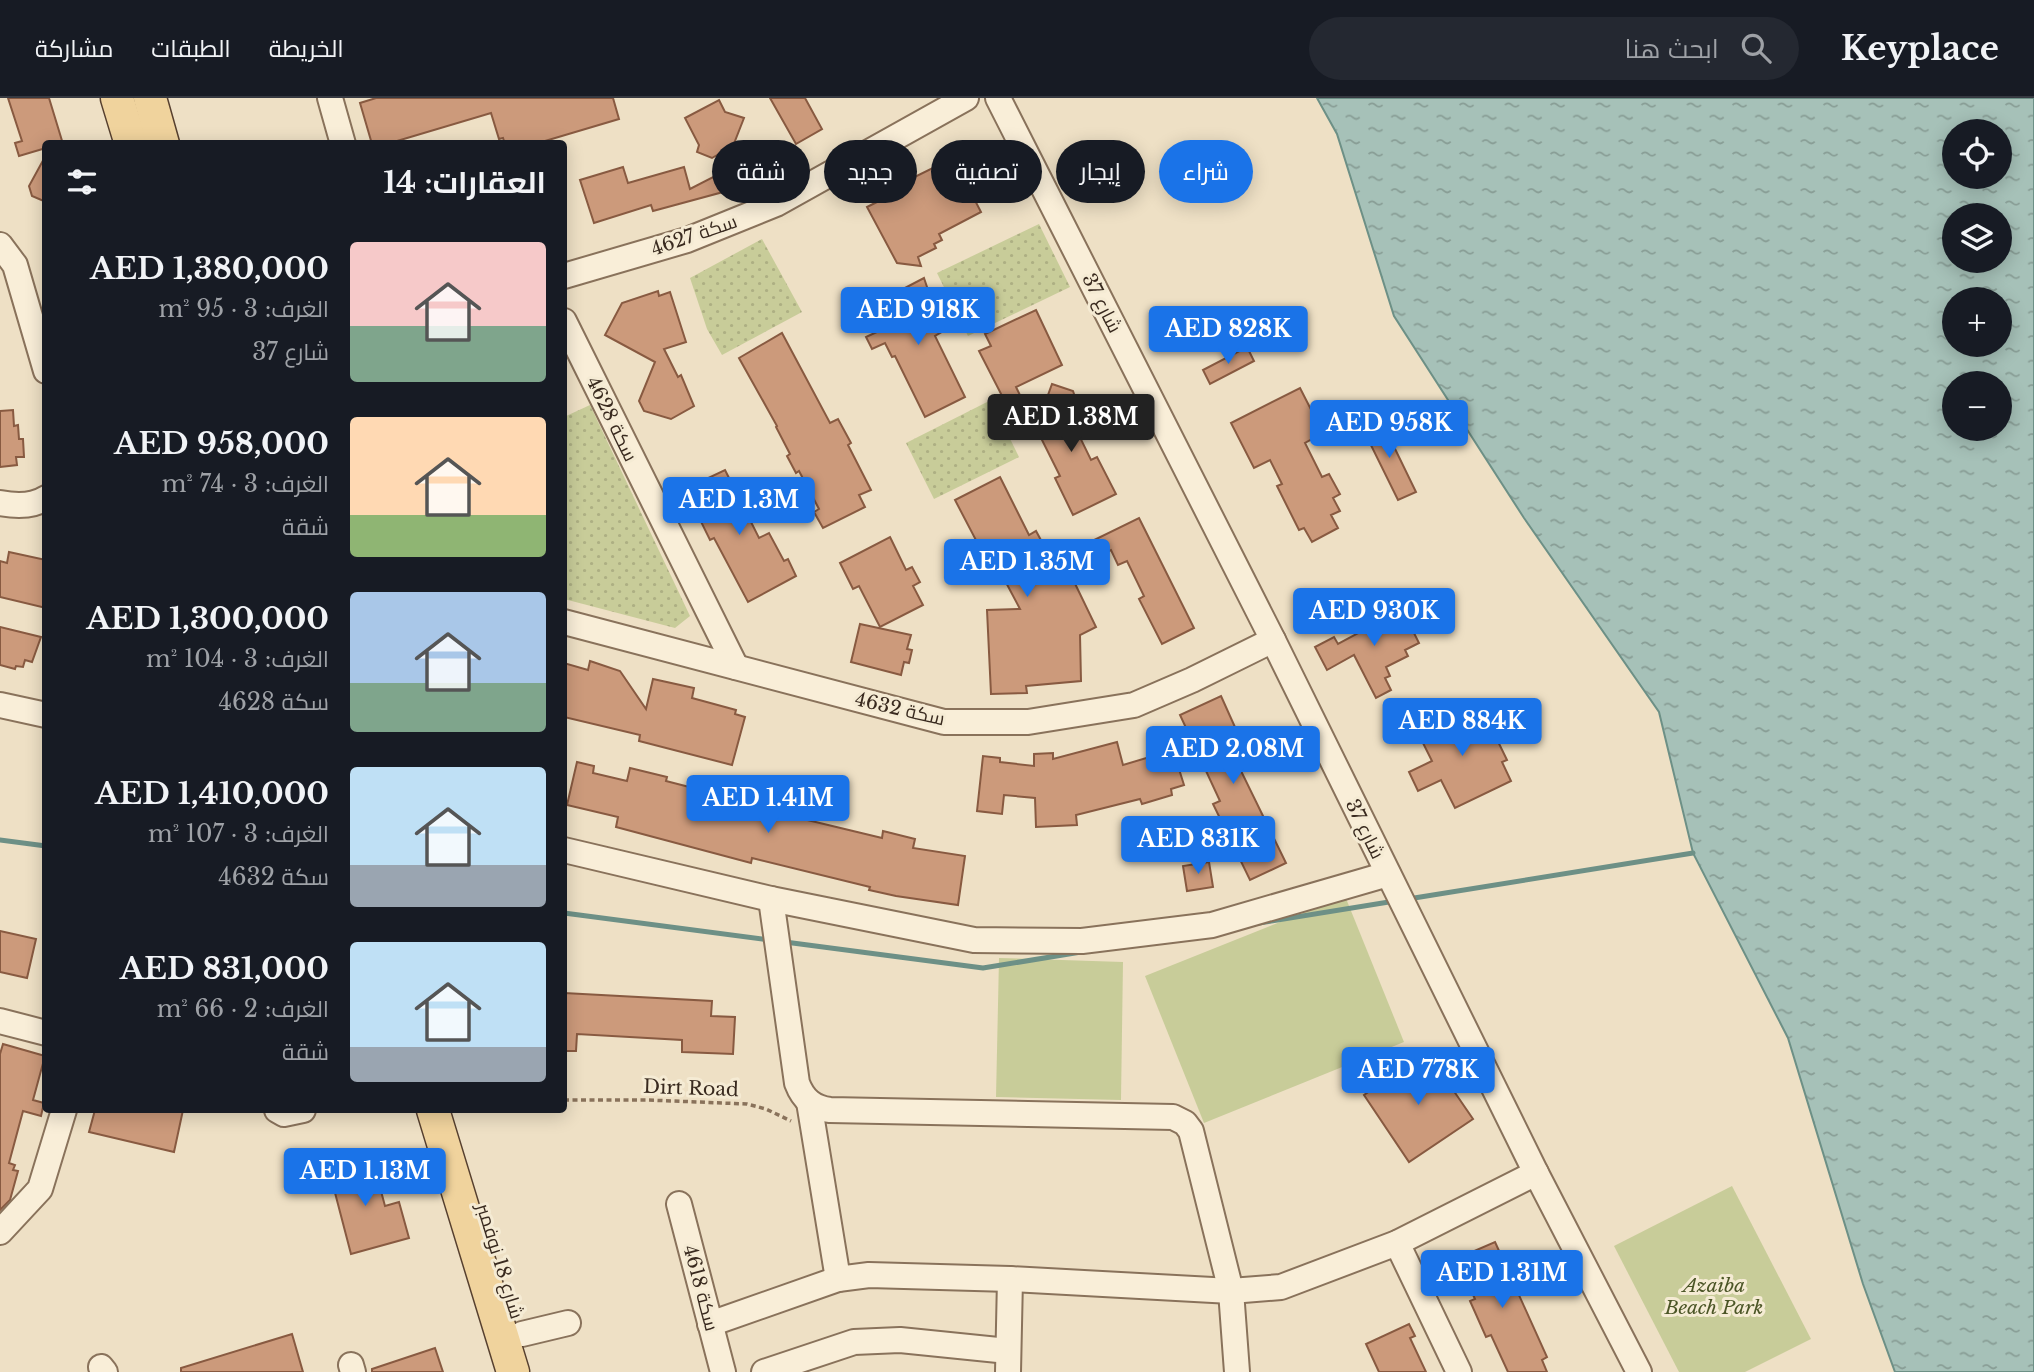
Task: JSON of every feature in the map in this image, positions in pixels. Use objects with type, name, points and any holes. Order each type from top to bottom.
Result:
[{"type":"main road","points":[[117,98],[130,140]]},
{"type":"main road","points":[[150,98],[162,140]]},
{"type":"main road","name":"شارع 18 نوفمبر","points":[[434,1113],[513,1372]]},
{"type":"main road","name":"شارع 18 نوفمبر","points":[[455,1113],[533,1372]]},
{"type":"street","points":[[330,98],[342,140]]},
{"type":"street","name":"سكة 4627","points":[[567,275],[687,240],[776,204],[966,98]]},
{"type":"street","name":"شارع 37","points":[[998,98],[1273,640],[1536,1173],[1639,1372]]},
{"type":"street","points":[[0,245],[15,265],[42,356]]},
{"type":"street","name":"سكة 4628","points":[[567,326],[736,667]]},
{"type":"street","points":[[0,502],[10,505],[36,504],[42,500]]},
{"type":"street","name":"سكة 4632","points":[[567,623],[944,722],[1028,722],[1134,705],[1273,640]]},
{"type":"street","points":[[0,705],[42,714]]},
{"type":"street","points":[[567,851],[771,899],[974,940],[1082,941],[1212,925],[1388,874]]},
{"type":"street","points":[[771,899],[797,1083],[811,1114],[838,1279]]},
{"type":"street","points":[[0,1021],[42,1032]]},
{"type":"street","points":[[811,1114],[815,1106],[830,1111],[1173,1117],[1185,1123],[1191,1131],[1231,1291],[1237,1372]]},
{"type":"street","points":[[0,1232],[40,1189],[63,1113]]},
{"type":"street","points":[[710,1324],[838,1279],[869,1275],[1010,1279],[1231,1291],[1281,1287],[1397,1244],[1536,1173]]},
{"type":"street","name":"سكة 4618","points":[[679,1204],[723,1372]]},
{"type":"street","points":[[1397,1244],[1459,1372]]},
{"type":"street","points":[[764,1372],[854,1342],[900,1340],[1008,1362],[1010,1279]]},
{"type":"street","points":[[522,1334],[568,1324]]},
{"type":"path","name":"Dirt Road","points":[[567,1100],[747,1104],[766,1109],[797,1124],[811,1114]]},
{"type":"green space","points":[[1039,224],[1070,287],[968,336],[937,273]]},
{"type":"green space","points":[[762,239],[802,312],[722,355],[707,329],[690,278]]},
{"type":"green space","points":[[991,400],[1019,457],[934,499],[906,443]]},
{"type":"green space","points":[[590,405],[690,616],[675,628],[567,600],[567,416]]},
{"type":"green space","points":[[1345,896],[1404,1042],[1204,1123],[1145,976]]},
{"type":"green space","points":[[999,958],[1123,962],[1121,1100],[996,1097]]},
{"type":"green space","name":"Azaiba Beach Park","points":[[1732,1186],[1811,1339],[1745,1372],[1679,1372],[1614,1246]]},
{"type":"water","points":[[1317,98],[2034,98],[2034,1372],[1895,1372],[1863,1284],[1788,1038],[1693,853],[1659,712],[1524,518],[1394,316],[1337,134]]},
{"type":"building","points":[[8,98],[49,98],[62,140],[42,140],[42,149],[19,156],[15,143],[22,141]]},
{"type":"building","points":[[376,98],[613,98],[619,119],[548,140],[504,140],[499,139],[491,113],[400,140],[371,140],[360,103]]},
{"type":"building","points":[[770,98],[805,98],[822,129],[803,140],[794,140]]},
{"type":"building","points":[[719,100],[725,112],[744,118],[735,140],[712,140],[712,158],[697,152],[699,145],[685,118]]},
{"type":"building","points":[[42,162],[42,200],[32,196],[29,186]]},
{"type":"building","points":[[623,167],[628,183],[684,167],[690,189],[712,178],[712,195],[653,211],[651,205],[594,223],[580,180]]},
{"type":"building","points":[[931,169],[931,203],[976,203],[981,212],[939,234],[942,240],[934,244],[936,248],[918,257],[921,266],[897,263],[867,207],[875,203],[917,203],[917,176]]},
{"type":"building","points":[[924,278],[929,293],[927,294],[945,330],[935,336],[965,397],[925,417],[895,356],[892,357],[885,343],[872,349],[866,337],[879,331],[874,322],[897,310],[876,303]]},
{"type":"building","points":[[658,291],[659,296],[670,292],[686,342],[664,349],[678,377],[681,375],[694,406],[671,419],[644,411],[639,401],[655,362],[605,335],[622,303]]},
{"type":"building","points":[[1036,310],[1062,365],[1016,387],[1031,418],[1017,425],[979,351],[991,346],[985,334]]},
{"type":"building","points":[[782,333],[830,423],[838,419],[871,490],[859,495],[865,507],[823,528],[814,512],[819,509],[799,471],[796,473],[777,426],[739,358]]},
{"type":"building","points":[[1247,347],[1254,361],[1210,384],[1203,370]]},
{"type":"building","points":[[1052,384],[1073,391],[1076,400],[1070,417],[1091,460],[1097,457],[1116,494],[1073,515],[1055,478],[1060,476],[1036,428]]},
{"type":"building","points":[[1300,388],[1323,433],[1305,443],[1322,477],[1329,474],[1340,494],[1333,498],[1340,511],[1331,515],[1338,528],[1312,542],[1304,528],[1299,530],[1277,486],[1282,484],[1270,460],[1254,468],[1231,423]]},
{"type":"building","points":[[13,410],[14,426],[18,425],[19,439],[23,439],[24,457],[16,457],[17,465],[0,467],[0,411]]},
{"type":"building","points":[[1381,420],[1416,492],[1398,500],[1363,429]]},
{"type":"building","points":[[725,470],[759,538],[769,533],[784,561],[788,559],[796,576],[748,602],[714,538],[710,540],[685,489]]},
{"type":"building","points":[[1000,477],[1029,535],[1036,531],[1057,570],[1066,565],[1096,627],[1080,635],[1081,681],[1026,686],[1027,693],[991,694],[987,610],[1020,609],[985,543],[979,546],[955,500]]},
{"type":"building","points":[[1139,518],[1194,628],[1162,644],[1139,599],[1144,596],[1127,561],[1118,565],[1111,550],[1095,558],[1088,543]]},
{"type":"building","points":[[890,537],[906,570],[912,567],[920,582],[913,586],[923,605],[880,627],[859,586],[853,589],[840,563]]},
{"type":"building","points":[[9,552],[42,559],[42,607],[0,597],[0,561],[7,563]]},
{"type":"building","points":[[1398,601],[1419,643],[1405,650],[1408,656],[1386,667],[1390,676],[1385,678],[1391,690],[1376,698],[1354,655],[1327,670],[1315,647],[1334,637],[1338,644],[1366,629],[1364,626],[1386,615],[1383,609]]},
{"type":"building","points":[[860,624],[911,635],[907,649],[912,650],[909,663],[904,662],[901,675],[851,662]]},
{"type":"building","points":[[0,627],[41,637],[32,662],[25,660],[23,667],[16,666],[15,669],[0,665]]},
{"type":"building","points":[[590,661],[620,671],[646,709],[653,679],[694,688],[692,698],[736,710],[735,714],[745,717],[732,765],[639,741],[640,735],[567,718],[567,664],[588,670]]},
{"type":"building","points":[[1221,696],[1252,765],[1241,771],[1286,863],[1250,880],[1213,804],[1220,801],[1180,715]]},
{"type":"building","points":[[1474,705],[1484,725],[1489,723],[1507,760],[1502,762],[1511,781],[1455,808],[1441,780],[1418,791],[1409,772],[1432,761],[1418,733]]},
{"type":"building","points":[[1117,742],[1123,765],[1173,750],[1184,785],[1171,789],[1172,795],[1142,804],[1140,799],[1076,815],[1077,825],[1036,827],[1035,798],[1004,795],[1002,814],[977,811],[983,756],[1000,758],[1000,762],[1034,766],[1034,754],[1053,753],[1053,759]]},
{"type":"building","points":[[577,762],[594,766],[593,773],[627,781],[630,768],[667,777],[666,781],[771,808],[770,811],[882,838],[883,831],[915,839],[913,848],[965,856],[958,905],[869,890],[870,887],[752,858],[751,863],[616,827],[618,817],[567,805]]},
{"type":"building","points":[[1209,862],[1213,887],[1187,891],[1183,866]]},
{"type":"building","points":[[0,931],[36,939],[27,978],[0,972]]},
{"type":"building","points":[[567,993],[712,1001],[711,1016],[735,1017],[733,1054],[682,1052],[682,1040],[577,1034],[576,1051],[567,1051]]},
{"type":"building","points":[[3,1044],[42,1055],[42,1067],[33,1100],[42,1102],[42,1112],[41,1116],[23,1111],[9,1163],[15,1165],[13,1170],[18,1171],[10,1200],[0,1210],[0,1054]]},
{"type":"building","points":[[1427,1052],[1473,1119],[1409,1162],[1364,1095]]},
{"type":"building","points":[[94,1113],[182,1113],[174,1152],[89,1132]]},
{"type":"building","points":[[358,1158],[359,1162],[375,1169],[385,1206],[399,1202],[409,1238],[351,1254],[328,1166]]},
{"type":"building","points":[[1495,1242],[1547,1357],[1542,1360],[1547,1372],[1508,1372],[1491,1335],[1486,1337],[1470,1301],[1475,1299],[1462,1271],[1457,1273],[1451,1261]]},
{"type":"building","points":[[1409,1324],[1415,1336],[1410,1338],[1426,1372],[1379,1372],[1366,1344]]},
{"type":"building","points":[[292,1334],[303,1372],[181,1372],[181,1368]]},
{"type":"building","points":[[435,1348],[443,1372],[372,1372],[372,1369]]},
{"type":"waterway","points":[[0,840],[42,845]]},
{"type":"waterway","points":[[1408,899],[1693,853]]},
{"type":"waterway","points":[[1259,923],[1395,901]]},
{"type":"waterway","points":[[567,913],[769,940]]},
{"type":"waterway","points":[[785,942],[983,968],[1081,952]]}]
